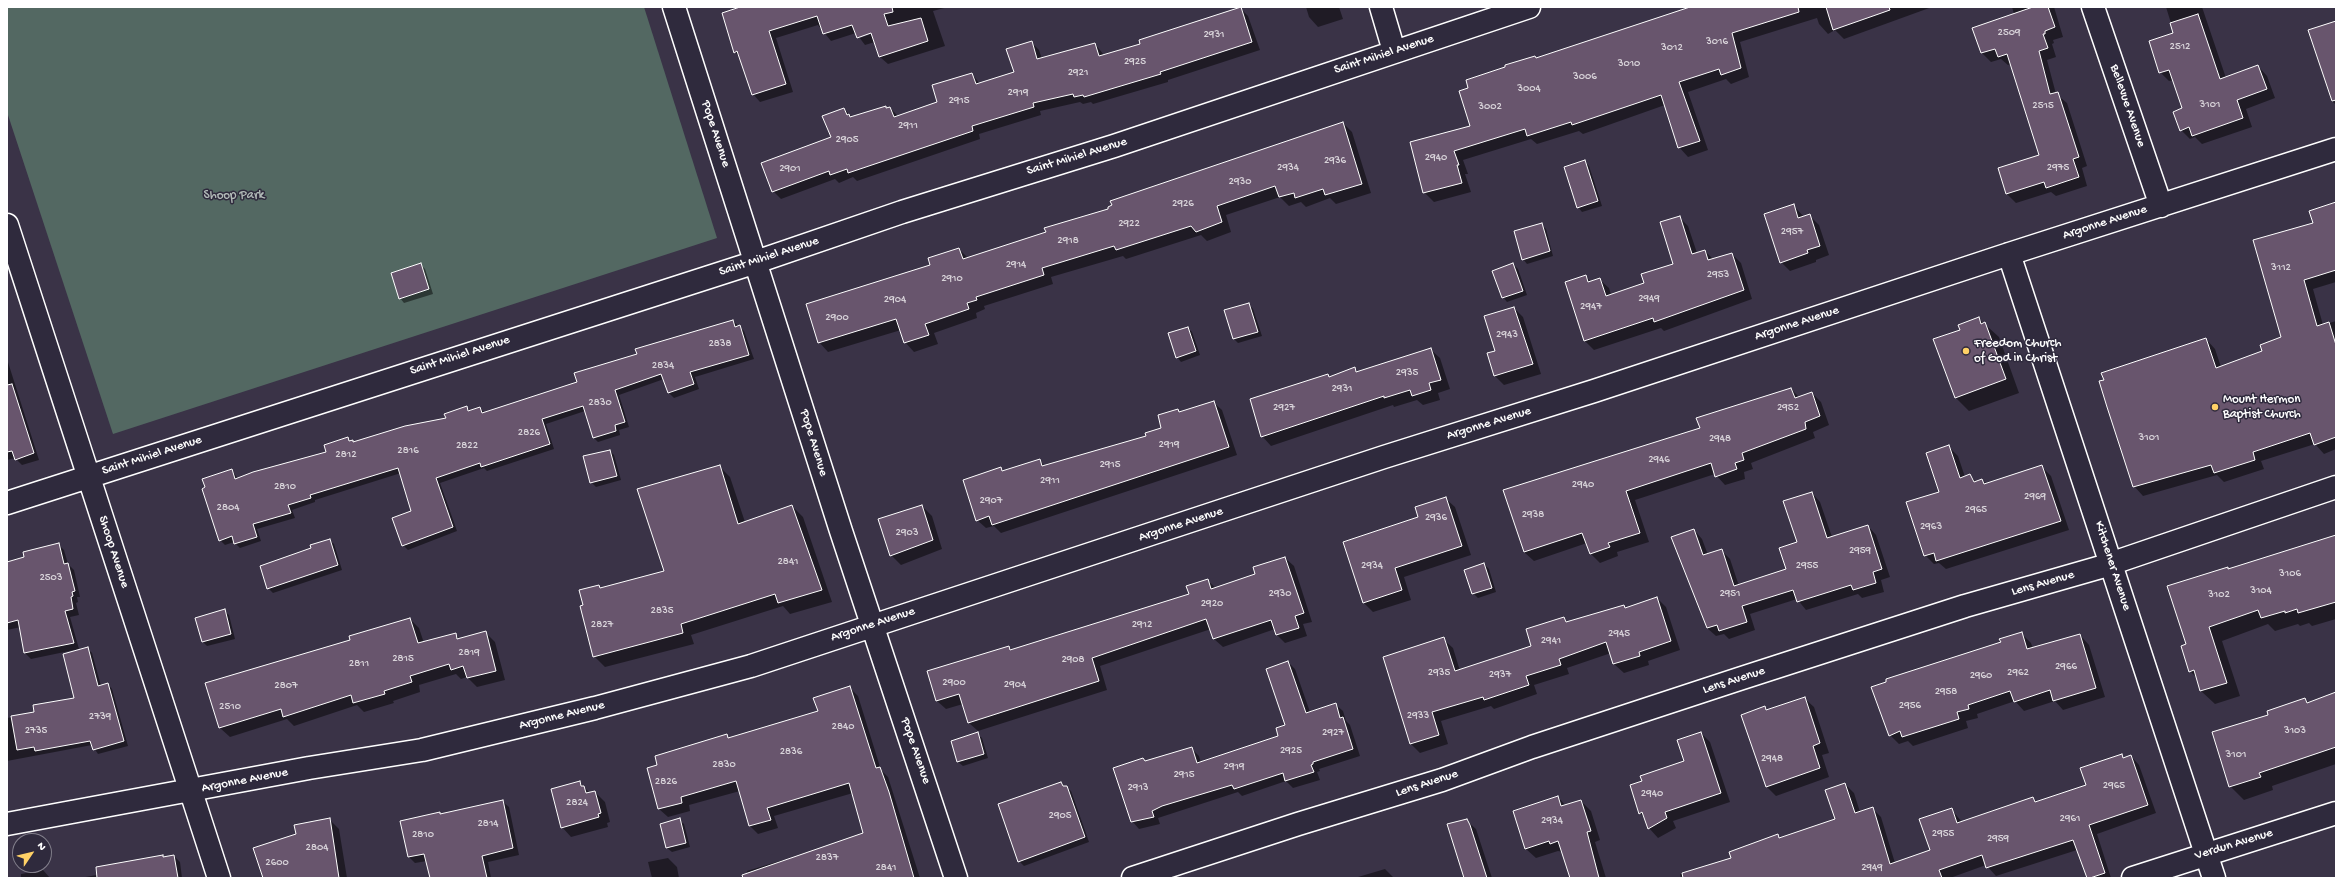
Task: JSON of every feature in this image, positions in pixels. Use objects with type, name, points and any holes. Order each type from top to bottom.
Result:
[{"type":"street","name":"Pope Avenue","points":[[674,7],[956,878]]},
{"type":"street","points":[[1381,7],[1394,51]]},
{"type":"street","name":"Saint Mihiel Avenue","points":[[7,503],[756,262],[902,212],[1114,146],[1529,7]]},
{"type":"street","name":"Bellevue Avenue","points":[[2093,7],[2161,206]]},
{"type":"street","name":"Argonne Avenue","points":[[7,824],[309,768],[422,750],[595,708],[751,666],[2010,254],[2336,149]]},
{"type":"street","name":"Shoop Avenue","points":[[7,225],[219,878]]},
{"type":"street","name":"Kitchener Avenue","points":[[2010,254],[2214,878]]},
{"type":"street","name":"Lens Avenue","points":[[1133,878],[1298,824],[1442,780],[1532,747],[1965,606],[2111,563],[2336,487]]},
{"type":"street","name":"Verdun Avenue","points":[[2133,878],[2207,853],[2336,814]]},
{"type":"green space","name":"Shoop Park","points":[[7,7],[644,7],[717,238],[113,434],[7,112]]},
{"type":"building","points":[[740,7],[892,7],[893,12],[884,14],[888,26],[921,18],[928,41],[879,57],[871,33],[857,38],[852,25],[823,34],[817,16],[769,31],[786,84],[752,95],[737,51],[734,53],[722,13]]},
{"type":"building","points":[[1241,7],[1252,42],[1160,72],[1161,74],[1084,97],[1083,95],[1074,97],[1073,94],[1033,103],[1034,107],[972,126],[973,131],[848,173],[847,169],[830,175],[829,171],[772,192],[761,163],[831,137],[822,116],[844,108],[847,115],[849,114],[850,117],[886,106],[886,108],[890,107],[894,117],[937,102],[932,85],[972,73],[976,84],[1014,72],[1006,49],[1032,41],[1037,59],[1095,43],[1099,56],[1140,44],[1139,40]]},
{"type":"building","points":[[1690,7],[1798,7],[1799,12],[1732,33],[1741,68],[1721,75],[1719,69],[1679,82],[1700,141],[1678,148],[1661,95],[1572,125],[1571,122],[1527,136],[1525,129],[1454,151],[1459,165],[1457,165],[1462,183],[1423,193],[1410,142],[1470,126],[1459,91],[1468,88],[1466,80],[1505,67],[1505,65],[1535,56],[1536,58]]},
{"type":"building","points":[[1826,7],[1889,7],[1890,10],[1833,30]]},
{"type":"building","points":[[2033,7],[2048,7],[2055,27],[2045,31],[2045,34],[2043,34],[2048,48],[2039,51],[2050,94],[2058,92],[2079,157],[2073,159],[2079,177],[2046,188],[2044,182],[2006,194],[1998,168],[2039,155],[2007,54],[1998,57],[1995,49],[1981,53],[1972,28]]},
{"type":"building","points":[[2198,14],[2220,79],[2258,65],[2267,89],[2237,100],[2243,118],[2192,136],[2189,127],[2180,131],[2173,112],[2182,108],[2169,70],[2159,73],[2149,41],[2173,33],[2170,23]]},
{"type":"building","points":[[2336,21],[2336,100],[2332,101],[2308,30]]},
{"type":"building","points":[[1343,122],[1362,184],[1325,195],[1323,189],[1295,198],[1294,193],[1279,197],[1275,186],[1217,206],[1222,222],[1196,232],[1191,226],[1116,250],[1114,246],[1042,268],[1044,275],[976,297],[977,300],[967,303],[969,309],[925,324],[929,335],[904,343],[896,319],[818,343],[806,304],[930,265],[928,258],[959,248],[963,259],[1046,232],[1044,228],[1108,209],[1108,207],[1112,205],[1110,201]]},
{"type":"building","points":[[1585,160],[1598,201],[1577,208],[1564,167]]},
{"type":"building","points":[[2336,202],[2336,270],[2304,280],[2317,326],[2329,322],[2336,345],[2336,437],[2314,445],[2310,433],[2253,452],[2255,460],[2214,473],[2211,465],[2133,487],[2099,381],[2104,380],[2101,373],[2206,338],[2216,368],[2262,351],[2260,345],[2281,337],[2253,240],[2313,223],[2309,211]]},
{"type":"building","points":[[1794,204],[1798,218],[1810,214],[1820,246],[1807,250],[1808,253],[1780,263],[1764,214]]},
{"type":"building","points":[[1680,216],[1692,254],[1705,250],[1708,260],[1732,253],[1744,290],[1654,322],[1653,318],[1584,341],[1565,282],[1586,275],[1588,282],[1600,278],[1606,296],[1644,283],[1641,274],[1673,264],[1660,222]]},
{"type":"building","points":[[1542,223],[1550,251],[1522,260],[1514,231]]},
{"type":"building","points":[[421,263],[429,289],[399,299],[391,273]]},
{"type":"building","points":[[1513,263],[1523,291],[1502,298],[1492,271]]},
{"type":"building","points":[[1249,303],[1258,332],[1233,339],[1224,310]]},
{"type":"building","points":[[1514,307],[1533,364],[1494,376],[1487,353],[1495,351],[1484,316]]},
{"type":"building","name":"Freedom Church of God in Christ","points":[[1979,317],[1981,324],[1985,322],[2006,379],[1955,398],[1933,339],[1960,330],[1958,325]]},
{"type":"building","points":[[733,320],[735,327],[740,325],[749,355],[690,372],[694,384],[668,393],[661,374],[615,390],[625,422],[615,425],[616,431],[593,438],[583,406],[542,419],[550,444],[481,467],[480,463],[436,478],[453,527],[402,546],[392,518],[411,511],[398,468],[310,495],[311,498],[288,505],[291,513],[253,524],[257,537],[234,544],[232,536],[219,541],[202,489],[205,487],[202,479],[232,469],[235,479],[253,472],[326,452],[324,445],[348,437],[349,441],[353,440],[353,442],[405,426],[446,418],[444,414],[467,406],[468,411],[480,407],[482,413],[577,382],[574,373],[637,354],[635,349]]},
{"type":"building","points":[[1188,327],[1196,351],[1176,358],[1168,333]]},
{"type":"building","points":[[1431,348],[1441,380],[1429,383],[1431,390],[1412,396],[1410,390],[1384,398],[1384,396],[1261,437],[1250,399],[1328,374],[1329,377],[1355,367],[1356,372]]},
{"type":"building","points":[[12,384],[34,453],[15,460],[12,451],[7,452],[7,385]]},
{"type":"building","points":[[1791,388],[1795,398],[1812,392],[1820,416],[1805,422],[1806,429],[1742,453],[1744,460],[1735,463],[1737,469],[1715,477],[1711,463],[1626,491],[1640,533],[1608,543],[1610,547],[1590,554],[1582,533],[1524,552],[1503,490],[1700,428],[1696,418]]},
{"type":"building","points":[[1214,401],[1229,447],[992,525],[989,516],[976,521],[963,480],[1001,467],[1002,471],[1040,459],[1042,466],[1146,436],[1145,433],[1161,428],[1158,415],[1178,409],[1179,412]]},
{"type":"building","points":[[1949,445],[1960,478],[1970,474],[1974,482],[1982,479],[1984,484],[2042,465],[2061,521],[1936,561],[1934,553],[1924,556],[1906,502],[1939,492],[1926,453]]},
{"type":"building","points":[[610,450],[617,476],[590,483],[583,456]]},
{"type":"building","points":[[720,465],[738,524],[792,505],[822,590],[778,603],[775,594],[681,624],[683,633],[593,657],[580,606],[583,605],[579,590],[599,585],[600,588],[664,571],[637,489]]},
{"type":"building","points":[[1812,492],[1827,538],[1868,525],[1882,569],[1873,572],[1876,583],[1853,590],[1851,585],[1797,602],[1793,590],[1742,606],[1747,622],[1719,631],[1717,625],[1707,628],[1671,537],[1694,529],[1703,555],[1722,549],[1734,586],[1786,569],[1779,548],[1797,542],[1783,501]]},
{"type":"building","points":[[1446,497],[1462,546],[1395,568],[1402,590],[1363,603],[1343,542],[1418,517],[1415,507]]},
{"type":"building","points":[[922,505],[933,540],[890,556],[878,519]]},
{"type":"building","points":[[2336,535],[2336,602],[2298,613],[2297,609],[2261,618],[2258,610],[2209,627],[2227,683],[2200,691],[2194,670],[2189,672],[2181,646],[2186,644],[2167,586],[2228,567],[2228,569]]},
{"type":"building","points":[[330,539],[338,565],[267,589],[260,566],[311,548],[310,545]]},
{"type":"building","points":[[59,543],[64,564],[68,563],[75,591],[72,592],[73,596],[71,597],[73,609],[65,611],[74,643],[24,653],[18,620],[7,623],[7,562],[24,557],[23,552]]},
{"type":"building","points":[[1285,557],[1304,613],[1295,616],[1299,628],[1276,635],[1271,620],[1213,639],[1206,619],[1092,658],[1099,681],[968,723],[959,694],[936,701],[927,671],[1009,646],[1010,650],[1189,594],[1186,586],[1208,579],[1211,589],[1255,574],[1253,567]]},
{"type":"building","points":[[1484,563],[1492,588],[1472,594],[1464,570]]},
{"type":"building","points":[[1657,597],[1671,641],[1639,652],[1640,656],[1613,664],[1606,642],[1559,659],[1561,665],[1526,676],[1529,685],[1484,700],[1483,697],[1432,712],[1439,735],[1410,744],[1383,657],[1444,637],[1455,671],[1531,646],[1526,629],[1564,617],[1566,622],[1624,605],[1625,608]]},
{"type":"building","points":[[225,609],[231,634],[202,642],[195,618]]},
{"type":"building","points":[[410,618],[418,643],[456,633],[457,639],[486,631],[496,671],[467,678],[463,666],[451,670],[449,664],[410,676],[412,682],[384,691],[385,694],[353,703],[351,695],[283,717],[281,709],[219,728],[205,683],[350,640],[349,636]]},
{"type":"building","points":[[2022,632],[2027,649],[2080,634],[2096,688],[2053,701],[2050,690],[2014,702],[2010,691],[1968,705],[1969,709],[1957,712],[1959,719],[1902,737],[1900,731],[1889,736],[1871,687],[1886,682],[1886,679],[2001,642],[1999,639]]},
{"type":"building","points":[[88,647],[98,686],[108,683],[124,741],[93,750],[90,741],[35,751],[34,747],[17,750],[11,716],[34,712],[33,705],[74,698],[63,654]]},
{"type":"building","points":[[1288,661],[1306,713],[1336,703],[1340,718],[1343,717],[1353,749],[1313,762],[1311,765],[1314,772],[1285,781],[1283,773],[1234,789],[1232,785],[1162,806],[1152,811],[1154,817],[1131,822],[1113,768],[1143,758],[1145,761],[1192,747],[1197,763],[1278,736],[1276,728],[1285,725],[1266,669]]},
{"type":"building","points":[[850,686],[876,768],[880,767],[889,792],[914,878],[743,878],[742,875],[863,833],[849,783],[767,808],[771,820],[749,826],[736,781],[681,797],[682,803],[658,809],[647,768],[657,765],[655,756],[727,734],[728,738],[818,711],[813,698]]},
{"type":"building","points":[[2336,692],[2336,747],[2259,773],[2261,777],[2229,787],[2212,732],[2268,715],[2267,711],[2305,698],[2307,703]]},
{"type":"building","points":[[1805,697],[1820,743],[1813,746],[1820,768],[1766,787],[1741,715],[1765,706],[1766,710]]},
{"type":"building","points":[[978,732],[984,754],[957,762],[951,741]]},
{"type":"building","points":[[1701,732],[1721,793],[1665,812],[1667,818],[1648,829],[1642,812],[1639,814],[1630,785],[1642,781],[1640,776],[1684,761],[1677,740]]},
{"type":"building","points":[[2122,754],[2123,758],[2131,755],[2148,805],[2089,825],[2105,873],[2090,878],[2087,878],[2073,840],[1986,868],[1982,855],[1939,870],[1942,878],[1683,878],[1682,873],[1731,858],[1729,852],[1778,834],[1779,838],[1835,819],[1825,790],[1845,783],[1855,813],[1873,807],[1890,864],[1930,850],[1919,819],[1952,808],[1957,823],[2033,797],[2035,802],[2086,785],[2080,768]]},
{"type":"building","points":[[580,781],[581,786],[584,786],[586,793],[595,791],[601,813],[598,814],[599,817],[561,828],[551,789]]},
{"type":"building","points":[[1061,782],[1063,786],[1067,786],[1085,837],[1018,862],[998,804]]},
{"type":"building","points":[[1558,796],[1561,806],[1581,800],[1591,831],[1587,832],[1599,878],[1570,878],[1558,841],[1550,844],[1549,841],[1525,849],[1513,811]]},
{"type":"building","points":[[503,800],[513,848],[482,856],[487,878],[430,878],[424,854],[408,857],[400,821]]},
{"type":"building","points":[[330,818],[339,878],[263,878],[253,848],[296,834],[294,825]]},
{"type":"building","points":[[680,818],[686,843],[666,848],[660,824]]},
{"type":"building","points":[[1467,819],[1487,878],[1464,878],[1447,824]]},
{"type":"building","points":[[163,855],[163,857],[174,855],[178,878],[97,878],[96,867]]},
{"type":"place","name":"Freedom Church of God in Christ","points":[[1966,351]]},
{"type":"place","name":"Mount Hermon Baptist Church","points":[[2215,407]]}]
